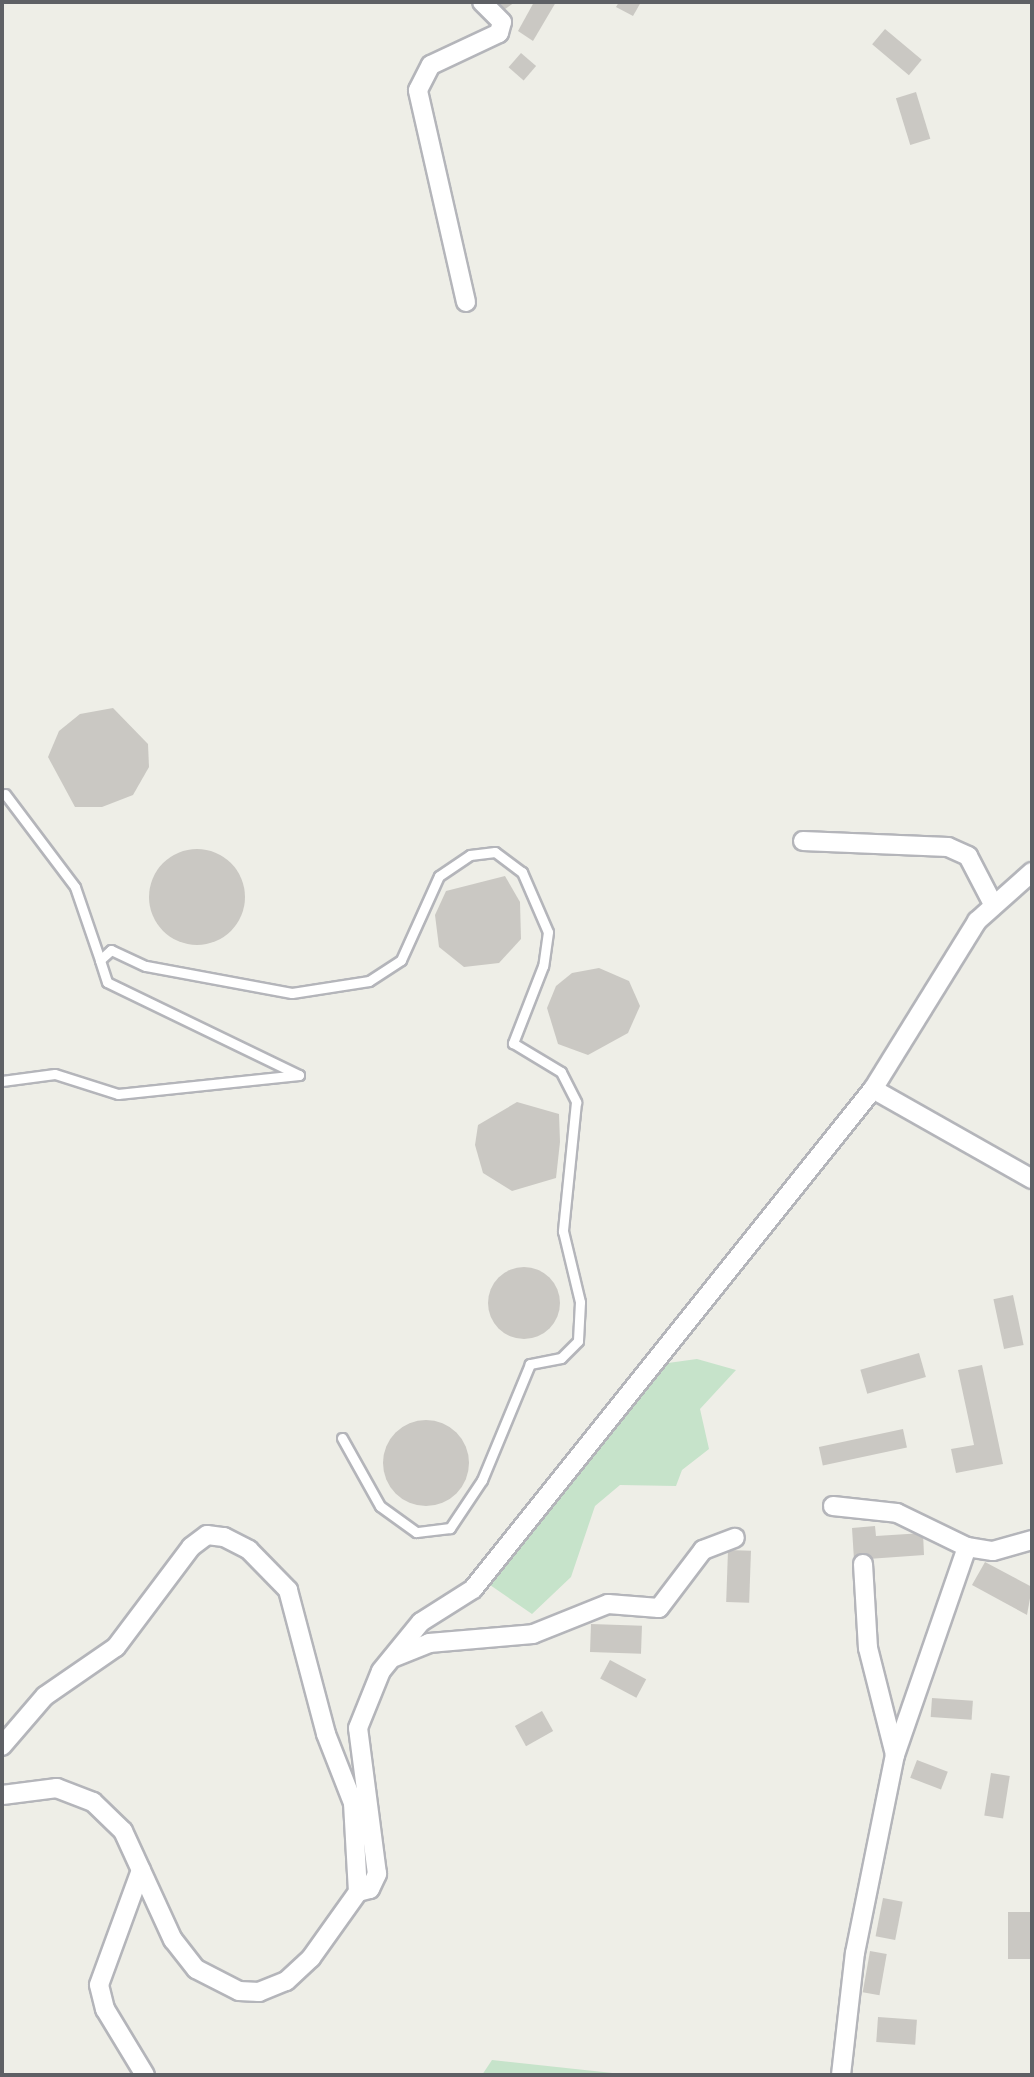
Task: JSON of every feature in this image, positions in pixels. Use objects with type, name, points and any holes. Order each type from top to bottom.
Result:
[{"type":"street","points":[[466,302],[418,90],[431,65],[499,33],[502,22],[482,2]]},
{"type":"street","points":[[803,841],[948,847],[968,856],[993,904]]},
{"type":"street","points":[[358,1892],[370,1889],[377,1874],[358,1728],[391,1658],[421,1622],[473,1589],[873,1089],[993,904],[1032,872]]},
{"type":"street","points":[[873,1089],[1032,1179]]},
{"type":"street","points":[[833,1506],[897,1513],[967,1547],[993,1551],[1032,1540]]},
{"type":"street","points":[[2,1746],[44,1696],[116,1647],[191,1547],[207,1535],[224,1537],[249,1550],[288,1590],[326,1734],[353,1803],[358,1892],[311,1958],[286,1981],[259,1992],[239,1991],[196,1969],[173,1940],[123,1831],[93,1802],[57,1788],[2,1795]]},
{"type":"street","points":[[391,1658],[429,1643],[533,1634],[608,1604],[659,1608],[703,1550],[734,1538]]},
{"type":"street","points":[[841,2075],[855,1953],[895,1755],[967,1547]]},
{"type":"street","points":[[863,1564],[869,1648],[895,1755]]},
{"type":"street","points":[[141,1870],[99,1984],[105,2009],[145,2075]]},
{"type":"lane","points":[[2,1081],[55,1073],[118,1094],[299,1075],[107,982],[75,887],[5,794]]},
{"type":"lane","points":[[100,960],[111,950],[146,966],[292,993],[369,981],[401,960],[439,876],[470,855],[495,852],[522,872],[537,899],[548,932],[543,966],[513,1043],[561,1072],[576,1102],[563,1231],[580,1302],[578,1341],[561,1358],[530,1364],[482,1480],[450,1528],[416,1532],[380,1506],[342,1438]]},
{"type":"green space","points":[[697,1359],[736,1370],[700,1409],[709,1449],[682,1470],[676,1486],[620,1485],[595,1506],[571,1577],[532,1614],[490,1585],[668,1363]]},
{"type":"green space","points":[[492,2060],[631,2075],[482,2075]]},
{"type":"building","points":[[493,2],[515,2],[501,12]]},
{"type":"building","points":[[534,2],[556,2],[533,41],[518,31]]},
{"type":"building","points":[[619,2],[641,2],[633,16],[616,7]]},
{"type":"building","points":[[885,29],[922,60],[909,75],[872,44]]},
{"type":"building","points":[[521,53],[536,66],[524,80],[509,67]]},
{"type":"building","points":[[916,92],[930,139],[910,145],[896,98]]},
{"type":"building","points":[[113,708],[148,744],[149,767],[133,795],[102,807],[75,807],[48,757],[59,731],[80,714]]},
{"type":"building","points":[[197,849],[215,852],[231,863],[242,879],[245,897],[242,915],[231,931],[215,942],[197,945],[179,942],[163,931],[152,915],[149,897],[152,879],[163,863],[179,852]]},
{"type":"building","points":[[505,876],[520,902],[521,939],[499,963],[464,967],[439,947],[435,915],[446,891]]},
{"type":"building","points":[[599,968],[629,981],[640,1006],[628,1033],[588,1055],[558,1044],[547,1008],[556,986],[572,973]]},
{"type":"building","points":[[517,1102],[559,1114],[560,1142],[556,1178],[512,1191],[483,1173],[475,1145],[478,1125]]},
{"type":"building","points":[[524,1267],[544,1273],[554,1283],[560,1303],[554,1323],[544,1333],[524,1339],[504,1333],[494,1323],[488,1303],[494,1283],[504,1273]]},
{"type":"building","points":[[1013,1295],[1024,1345],[1004,1349],[993,1299]]},
{"type":"building","points":[[919,1353],[926,1377],[867,1394],[860,1370]]},
{"type":"building","points":[[982,1365],[1003,1464],[956,1473],[951,1449],[974,1445],[958,1370]]},
{"type":"building","points":[[418,1420],[434,1420],[457,1432],[466,1446],[469,1463],[466,1480],[457,1494],[434,1506],[418,1506],[402,1499],[390,1487],[383,1471],[383,1455],[390,1439],[402,1427]]},
{"type":"building","points":[[903,1429],[907,1448],[823,1465],[819,1447]]},
{"type":"building","points":[[875,1526],[876,1536],[923,1533],[924,1555],[854,1560],[852,1528]]},
{"type":"building","points":[[728,1550],[751,1551],[749,1603],[726,1602]]},
{"type":"building","points":[[985,1562],[1032,1587],[1027,1615],[972,1585]]},
{"type":"building","points":[[591,1624],[642,1626],[641,1654],[590,1652]]},
{"type":"building","points":[[610,1660],[646,1679],[636,1698],[600,1679]]},
{"type":"building","points":[[932,1698],[973,1701],[972,1720],[931,1717]]},
{"type":"building","points":[[542,1711],[553,1731],[526,1746],[515,1726]]},
{"type":"building","points":[[917,1760],[948,1772],[941,1790],[910,1778]]},
{"type":"building","points":[[991,1773],[1010,1776],[1003,1818],[984,1815]]},
{"type":"building","points":[[883,1898],[903,1902],[895,1940],[876,1936]]},
{"type":"building","points":[[1008,1912],[1031,1912],[1031,1959],[1008,1959]]},
{"type":"building","points":[[870,1951],[887,1954],[879,1995],[863,1992]]},
{"type":"building","points":[[878,2017],[917,2020],[915,2045],[876,2042]]}]
